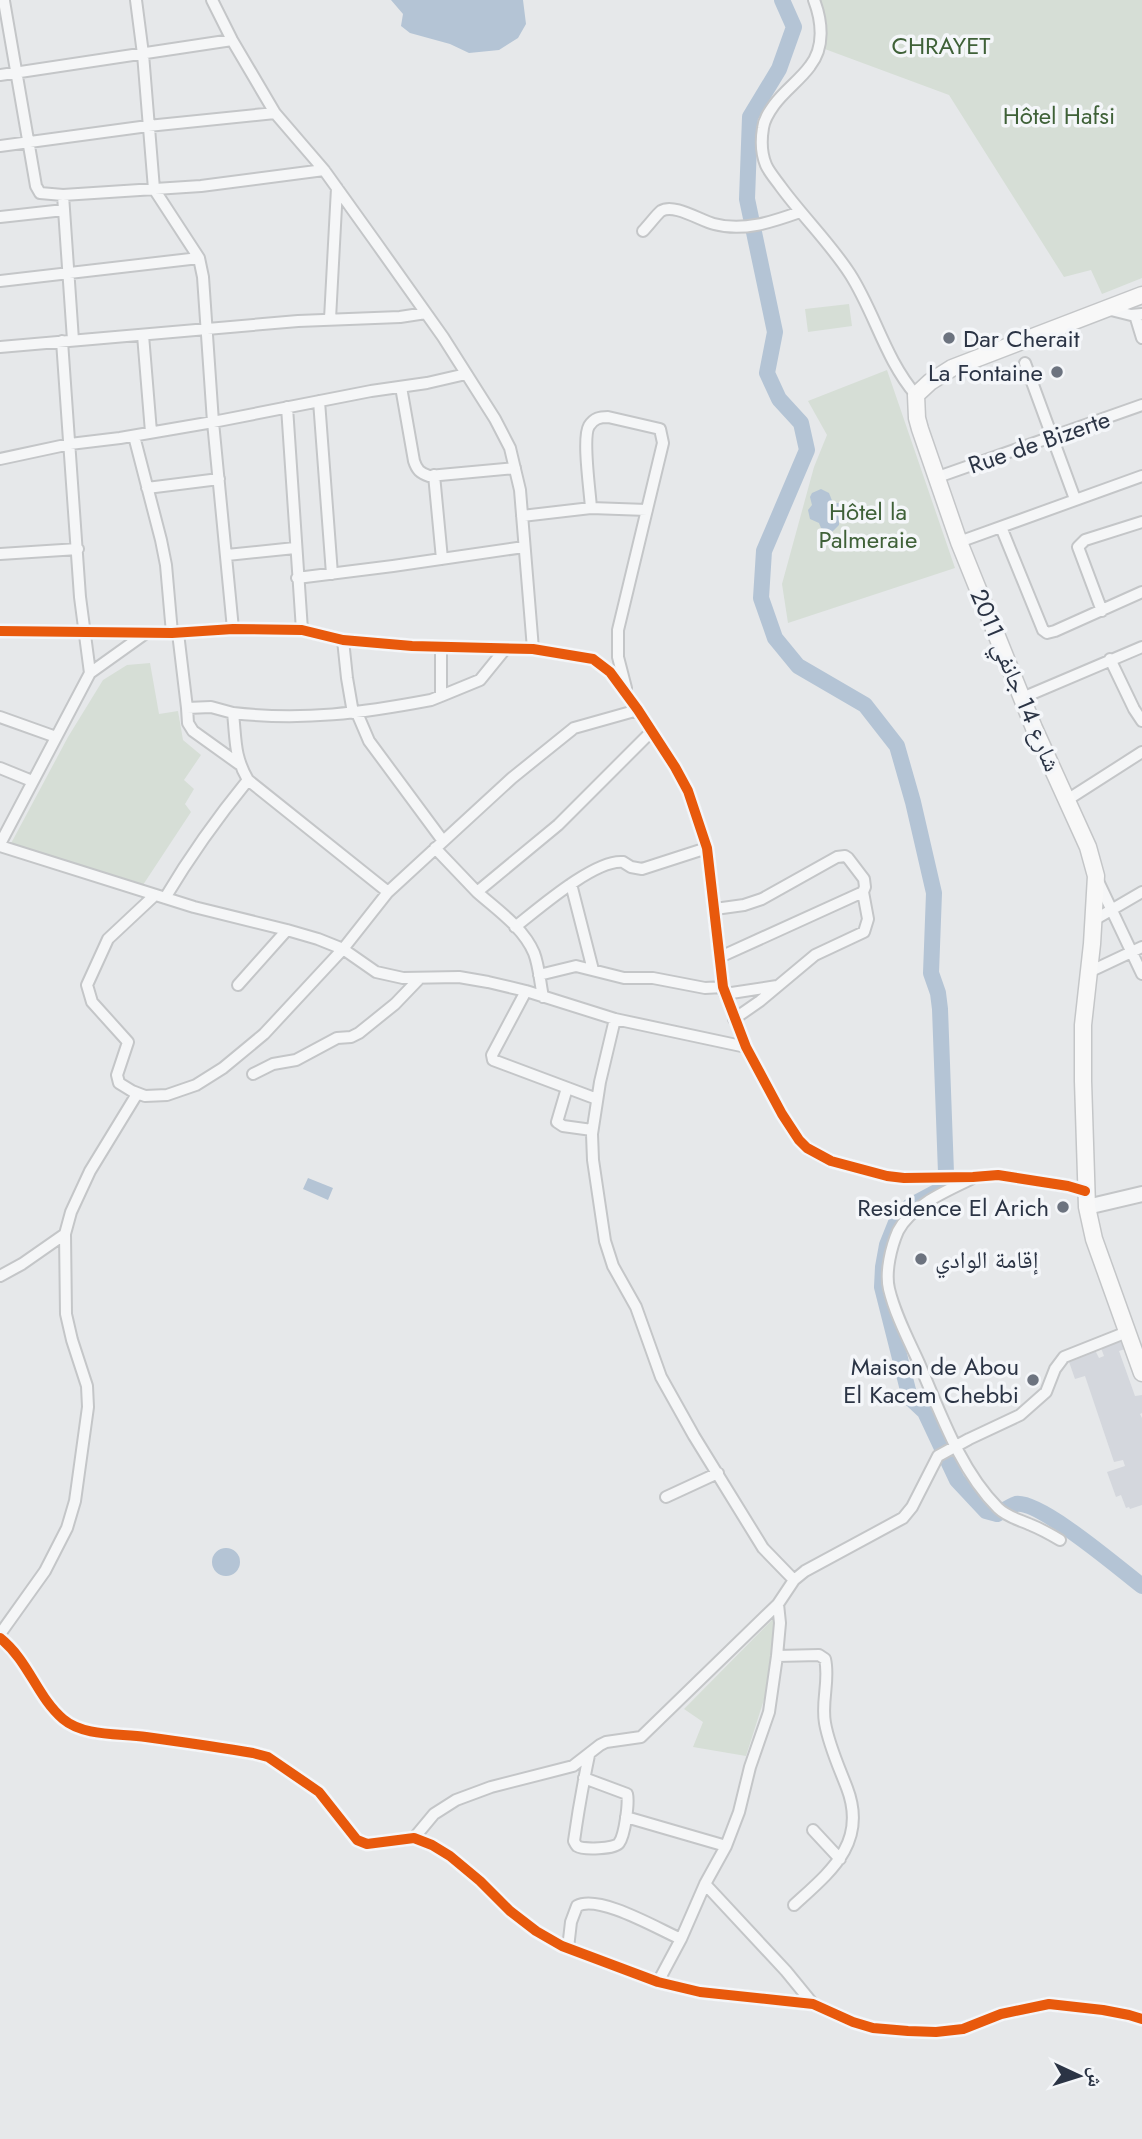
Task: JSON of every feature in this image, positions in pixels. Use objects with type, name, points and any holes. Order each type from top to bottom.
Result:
[{"type":"main road","points":[[916,395],[951,368],[1142,295]]},
{"type":"main road","name":"شارع 14 جانفي 2011","points":[[916,395],[917,418],[935,478],[1022,698],[1088,847],[1096,876],[1083,1025],[1087,1205],[1094,1239],[1142,1373]]},
{"type":"street","points":[[136,0],[154,189],[199,258],[203,277],[213,422],[233,629]]},
{"type":"street","points":[[212,0],[275,113],[324,170],[443,337],[495,419],[510,448],[522,516],[533,649]]},
{"type":"street","points":[[814,0],[821,29],[818,52],[812,65],[782,94],[764,121],[763,154],[767,166],[800,212],[831,246],[849,273],[895,367],[916,395]]},
{"type":"street","points":[[5,1],[36,186],[40,193],[62,195],[154,189],[324,170]]},
{"type":"street","points":[[0,75],[232,40]]},
{"type":"street","points":[[0,146],[148,126],[275,113]]},
{"type":"street","points":[[330,320],[337,188]]},
{"type":"street","points":[[62,195],[68,273],[70,444],[89,673]]},
{"type":"street","points":[[643,231],[662,211],[670,209],[714,224],[741,227],[768,223],[800,212]]},
{"type":"street","points":[[0,217],[64,210]]},
{"type":"street","points":[[0,281],[199,258]]},
{"type":"street","points":[[1105,308],[1139,315],[1142,338]]},
{"type":"street","points":[[0,347],[426,313]]},
{"type":"street","points":[[143,335],[151,432]]},
{"type":"street","points":[[1025,363],[1075,499]]},
{"type":"street","points":[[0,459],[70,444],[134,436],[466,374]]},
{"type":"street","points":[[401,387],[417,469],[421,473],[434,475],[515,468]]},
{"type":"street","points":[[319,401],[332,574]]},
{"type":"street","name":"Rue de Bizerte","points":[[935,478],[1142,405]]},
{"type":"street","points":[[288,407],[302,630]]},
{"type":"street","points":[[591,508],[586,435],[594,420],[608,417],[660,429],[663,443],[618,630],[618,657],[628,697]]},
{"type":"street","points":[[134,436],[166,565],[188,723],[193,731],[239,764]]},
{"type":"street","points":[[434,475],[442,559]]},
{"type":"street","points":[[959,542],[1142,476]]},
{"type":"street","points":[[147,488],[219,479]]},
{"type":"street","points":[[522,516],[591,508],[647,510]]},
{"type":"street","points":[[1102,611],[1077,547],[1085,540],[1142,522]]},
{"type":"street","points":[[1001,527],[1043,630],[1047,633],[1142,592]]},
{"type":"street","points":[[297,578],[524,547]]},
{"type":"street","points":[[227,555],[295,548]]},
{"type":"street","points":[[0,554],[78,549]]},
{"type":"street","points":[[0,631],[175,633],[233,629],[302,630],[343,640],[441,647],[533,649],[593,659],[610,672],[638,710],[688,791],[702,828],[706,848],[724,990],[746,1047],[790,1128],[807,1148],[831,1161],[863,1171],[904,1178],[998,1175],[1068,1186],[1087,1205],[1142,1194]]},
{"type":"street","points":[[146,633],[89,673],[0,845],[160,897],[287,930],[343,949],[376,972],[403,978],[469,978],[526,991],[615,1019],[746,1047]]},
{"type":"street","points":[[343,640],[355,713],[369,741],[439,844],[477,892],[515,927],[533,951],[543,996]]},
{"type":"street","points":[[441,647],[441,696]]},
{"type":"street","points":[[1022,698],[1142,647]]},
{"type":"street","points":[[187,708],[211,707],[233,713],[271,717],[313,717],[431,700],[480,681],[506,648]]},
{"type":"street","points":[[1110,659],[1142,721]]},
{"type":"street","points":[[248,780],[160,897],[108,939],[87,985],[92,1002],[128,1042],[117,1080],[137,1094],[153,1097],[181,1091],[196,1085],[222,1068],[264,1034],[343,949],[387,892],[512,778],[567,733],[581,726],[638,710]]},
{"type":"street","points":[[233,713],[239,764],[248,780],[387,892]]},
{"type":"street","points":[[0,717],[55,737]]},
{"type":"street","points":[[477,892],[558,825],[652,731]]},
{"type":"street","points":[[1068,800],[1142,752]]},
{"type":"street","points":[[0,768],[32,781]]},
{"type":"street","points":[[515,927],[571,884],[616,861],[642,869],[706,848]]},
{"type":"street","points":[[715,909],[744,905],[762,899],[845,856],[864,879],[863,892],[868,919],[864,932],[815,955],[734,1019]]},
{"type":"street","points":[[1096,876],[1112,910],[1137,949],[1142,974]]},
{"type":"street","points":[[571,884],[593,970]]},
{"type":"street","points":[[720,957],[863,892]]},
{"type":"street","points":[[1094,920],[1142,892]]},
{"type":"street","points":[[238,985],[287,930]]},
{"type":"street","points":[[1089,972],[1137,949]]},
{"type":"street","points":[[539,975],[571,967],[624,978],[653,978],[724,990],[777,986]]},
{"type":"street","points":[[253,1074],[273,1064],[296,1060],[337,1038],[351,1037],[359,1033],[395,1004],[419,979]]},
{"type":"street","points":[[526,991],[492,1057],[497,1062],[597,1099]]},
{"type":"street","points":[[615,1019],[592,1130],[601,1223],[613,1266],[631,1296],[662,1377],[694,1436],[763,1548],[794,1580]]},
{"type":"street","points":[[567,1088],[557,1122],[563,1126],[592,1130]]},
{"type":"street","points":[[137,1094],[90,1171],[71,1212],[65,1234],[66,1314],[87,1386],[88,1407],[75,1501],[68,1528],[45,1571],[0,1636],[19,1656],[47,1700],[64,1720],[79,1728],[261,1754],[319,1792],[357,1840],[367,1844],[414,1838],[432,1845],[450,1856],[536,1931],[568,1948],[658,1982],[700,1992],[813,2004],[873,2028],[936,2032],[963,2029],[1001,2014],[1049,2004],[1129,2014],[1142,2019]]},
{"type":"street","points":[[974,1177],[908,1217],[898,1232],[892,1250],[888,1271],[889,1289],[952,1448],[1000,1510],[1060,1540]]},
{"type":"street","points":[[0,1276],[65,1234]]},
{"type":"street","points":[[414,1838],[434,1814],[456,1800],[491,1787],[573,1766],[606,1742],[635,1739],[647,1733],[778,1604],[794,1580],[815,1564],[903,1518],[912,1507],[938,1457],[1020,1415],[1046,1392],[1055,1369],[1064,1357],[1127,1332]]},
{"type":"street","points":[[666,1497],[718,1473]]},
{"type":"street","points":[[658,1982],[726,1846],[739,1812],[769,1712],[780,1623],[778,1604]]},
{"type":"street","points":[[777,1656],[820,1656],[825,1659],[827,1673],[824,1718],[830,1745],[849,1792],[853,1812],[853,1828],[840,1859],[794,1905]]},
{"type":"street","points":[[584,1778],[627,1794],[621,1841],[618,1846],[583,1848],[575,1844],[584,1778],[589,1755]]},
{"type":"street","points":[[625,1817],[726,1846]]},
{"type":"street","points":[[813,1830],[840,1859]]},
{"type":"street","points":[[705,1884],[813,2004]]},
{"type":"street","points":[[568,1948],[574,1911],[577,1906],[591,1902],[612,1908],[681,1939]]},
{"type":"shaded area","points":[[1122,1341],[1125,1349],[1119,1351],[1135,1396],[1142,1395],[1142,1505],[1130,1509],[1126,1508],[1121,1495],[1116,1497],[1107,1472],[1125,1466],[1123,1460],[1114,1462],[1085,1376],[1075,1379],[1068,1359],[1095,1350],[1099,1358],[1104,1356],[1101,1348]]},
{"type":"green space","name":"Hôtel Hafsi","points":[[812,0],[1142,0],[1142,278],[1102,294],[1091,270],[1064,277],[949,95],[814,45],[817,36]]},
{"type":"green space","points":[[849,304],[852,326],[808,332],[805,309]]},
{"type":"green space","name":"Hôtel la Palmeraie","points":[[887,370],[955,568],[788,623],[782,584],[814,467],[827,435],[808,401]]},
{"type":"green space","points":[[150,663],[159,714],[178,711],[183,740],[201,755],[184,780],[194,789],[185,804],[191,812],[139,891],[8,849],[68,737],[103,680],[127,665]]},
{"type":"green space","points":[[773,1619],[776,1626],[767,1690],[746,1756],[693,1747],[703,1722],[684,1709]]},
{"type":"water","points":[[391,0],[523,0],[526,24],[518,38],[499,50],[469,53],[450,44],[410,33],[401,26],[403,14]]},
{"type":"water","points":[[821,489],[829,493],[833,503],[839,503],[841,510],[836,512],[839,525],[832,532],[821,528],[819,523],[810,519],[810,497]]},
{"type":"water","points":[[308,1178],[333,1188],[328,1200],[303,1189]]},
{"type":"water","points":[[226,1548],[236,1552],[240,1562],[236,1572],[226,1576],[216,1572],[212,1562],[216,1552]]},
{"type":"waterway","points":[[782,0],[794,27],[779,69],[750,117],[747,199],[775,332],[767,373],[779,399],[801,423],[807,450],[764,551],[761,598],[775,638],[798,666],[865,705],[897,746],[934,893],[931,973],[940,1009],[946,1173],[944,1183],[938,1191],[910,1206],[897,1220],[887,1245],[882,1287],[910,1398],[925,1412],[957,1480],[986,1511],[997,1514],[1016,1504],[1043,1513],[1142,1586]]},
{"type":"cycle path","points":[[0,631],[172,633],[233,629],[302,630],[343,640],[412,646],[533,649],[593,659],[610,672],[638,710],[688,791],[707,848],[723,987],[746,1047],[799,1140],[807,1148],[831,1161],[887,1176],[904,1178],[998,1175],[1085,1191]]},
{"type":"cycle path","points":[[0,1638],[18,1657],[54,1710],[72,1725],[92,1732],[186,1743],[268,1757],[319,1792],[357,1840],[367,1844],[414,1838],[432,1845],[450,1856],[536,1931],[562,1946],[658,1982],[700,1992],[813,2004],[873,2028],[908,2031],[963,2029],[1001,2014],[1049,2004],[1103,2010],[1142,2019]]},
{"type":"place","name":"Dar Cherait","points":[[949,338]]},
{"type":"place","name":"La Fontaine","points":[[1057,372]]},
{"type":"place","name":"Residence El Arich","points":[[1063,1207]]},
{"type":"place","name":"إقامة الوادي","points":[[921,1259]]},
{"type":"place","name":"Maison de Abou El Kacem Chebbi","points":[[1033,1380]]},
{"type":"park label","name":"CHRAYET","points":[[941,45]]}]
